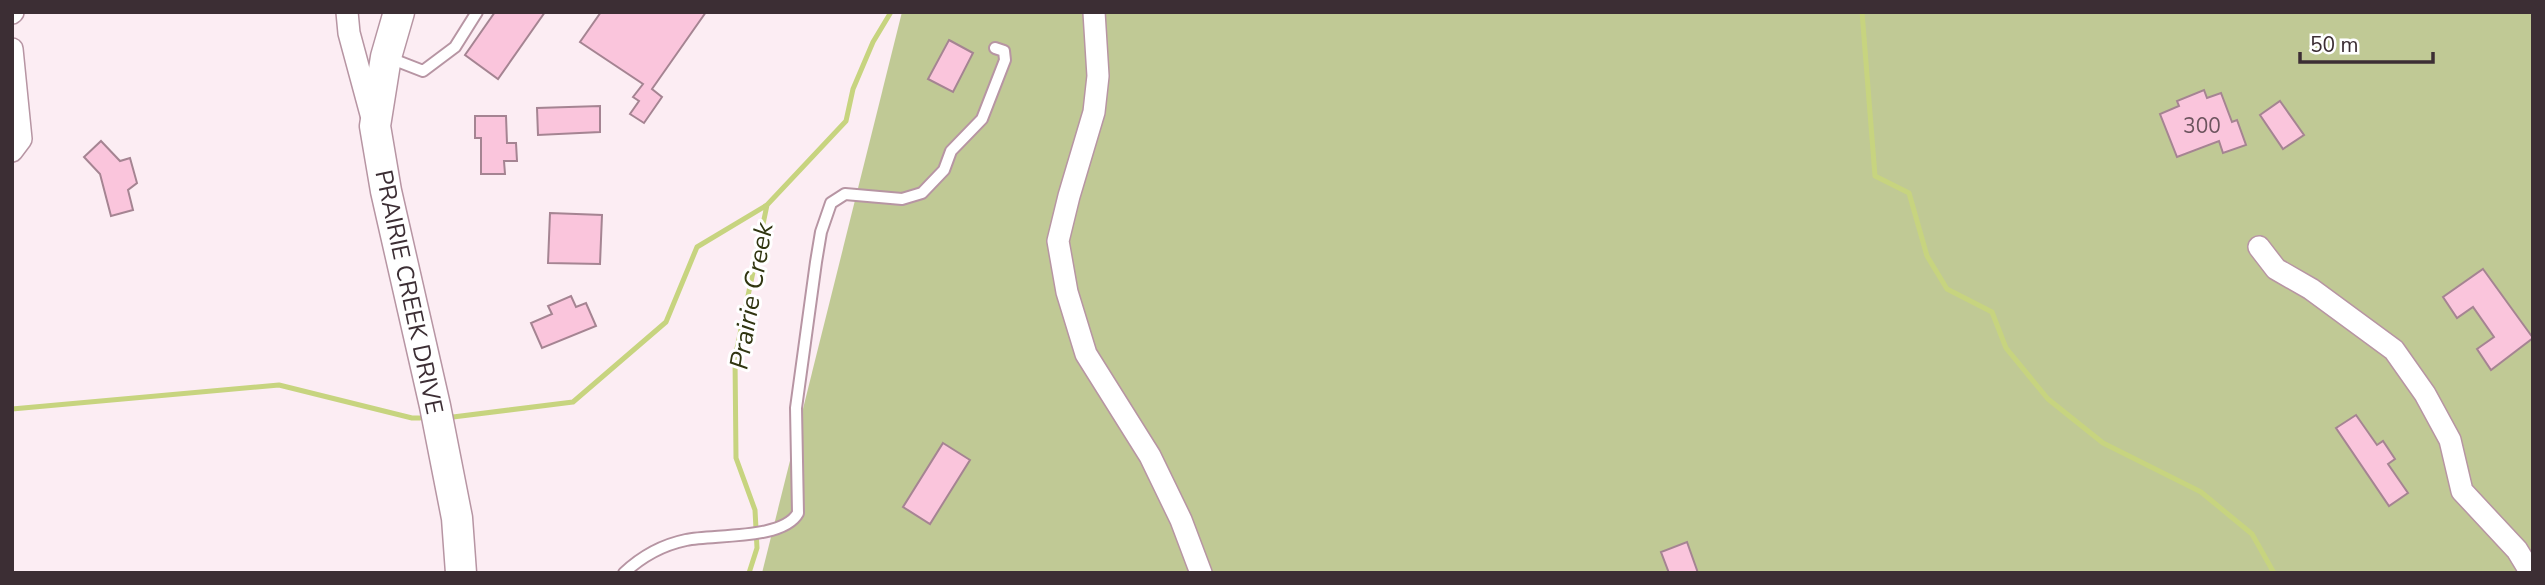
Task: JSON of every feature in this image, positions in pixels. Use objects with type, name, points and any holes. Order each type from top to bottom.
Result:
[{"type":"main road","name":"PRAIRIE CREEK DRIVE","points":[[399,12],[386,57],[375,126],[386,191],[457,518],[461,573]]},
{"type":"street","points":[[346,12],[349,33],[375,126]]},
{"type":"street","points":[[1094,12],[1098,76],[1094,112],[1058,240],[1067,292],[1086,354],[1150,456],[1181,520],[1201,573]]},
{"type":"street","points":[[12,49],[21,139],[12,150]]},
{"type":"street","points":[[2259,247],[2276,269],[2311,289],[2393,350],[2425,394],[2450,440],[2462,491],[2517,550],[2530,573]]},
{"type":"lane","points":[[386,57],[423,71],[455,47],[477,12]]},
{"type":"lane","points":[[624,573],[638,559],[685,540],[770,531],[794,521],[798,513],[796,408],[821,232],[831,203],[845,194],[902,199],[922,193],[930,186],[944,170],[951,151],[982,119],[1005,60],[1004,51],[995,48]]},
{"type":"green space","points":[[902,12],[2533,12],[2533,573],[762,573]]},
{"type":"building","points":[[495,12],[545,12],[498,79],[465,55]]},
{"type":"building","points":[[601,12],[706,12],[652,89],[662,97],[644,123],[630,114],[639,101],[633,97],[643,84],[580,42]]},
{"type":"building","points":[[949,40],[973,53],[953,92],[928,79]]},
{"type":"building","points":[[2204,90],[2207,98],[2221,93],[2232,122],[2237,120],[2246,145],[2223,153],[2219,141],[2177,157],[2160,114],[2179,106],[2177,101]]},
{"type":"building","points":[[2280,101],[2304,135],[2283,149],[2260,115]]},
{"type":"building","points":[[600,106],[600,132],[538,135],[537,108]]},
{"type":"building","points":[[475,116],[506,116],[507,143],[516,143],[517,161],[504,161],[505,174],[481,174],[481,138],[475,138]]},
{"type":"building","points":[[101,141],[120,161],[130,158],[137,183],[128,190],[133,210],[111,216],[100,174],[84,157]]},
{"type":"building","points":[[550,213],[602,215],[600,264],[548,263]]},
{"type":"building","points":[[2483,269],[2533,338],[2491,370],[2477,349],[2494,337],[2473,307],[2457,318],[2443,297]]},
{"type":"building","points":[[571,296],[576,307],[586,303],[596,326],[542,348],[531,323],[552,314],[548,306]]},
{"type":"building","points":[[2356,415],[2377,445],[2383,441],[2395,459],[2388,464],[2408,493],[2389,506],[2336,428]]},
{"type":"building","points":[[943,443],[970,460],[930,524],[903,507]]},
{"type":"building","points":[[1687,542],[1698,573],[1669,573],[1661,552]]},
{"type":"waterway","name":"Prairie Creek","points":[[749,573],[757,548],[755,510],[736,458],[735,358],[767,205],[846,121],[853,89],[873,42],[891,12]]},
{"type":"waterway","points":[[1862,12],[1875,176],[1909,193],[1927,256],[1947,289],[1992,312],[2006,348],[2048,399],[2103,443],[2201,492],[2252,534],[2274,573]]},
{"type":"waterway","points":[[453,417],[573,402],[666,322],[697,247],[767,205]]},
{"type":"waterway","points":[[12,409],[279,385],[420,418]]}]
